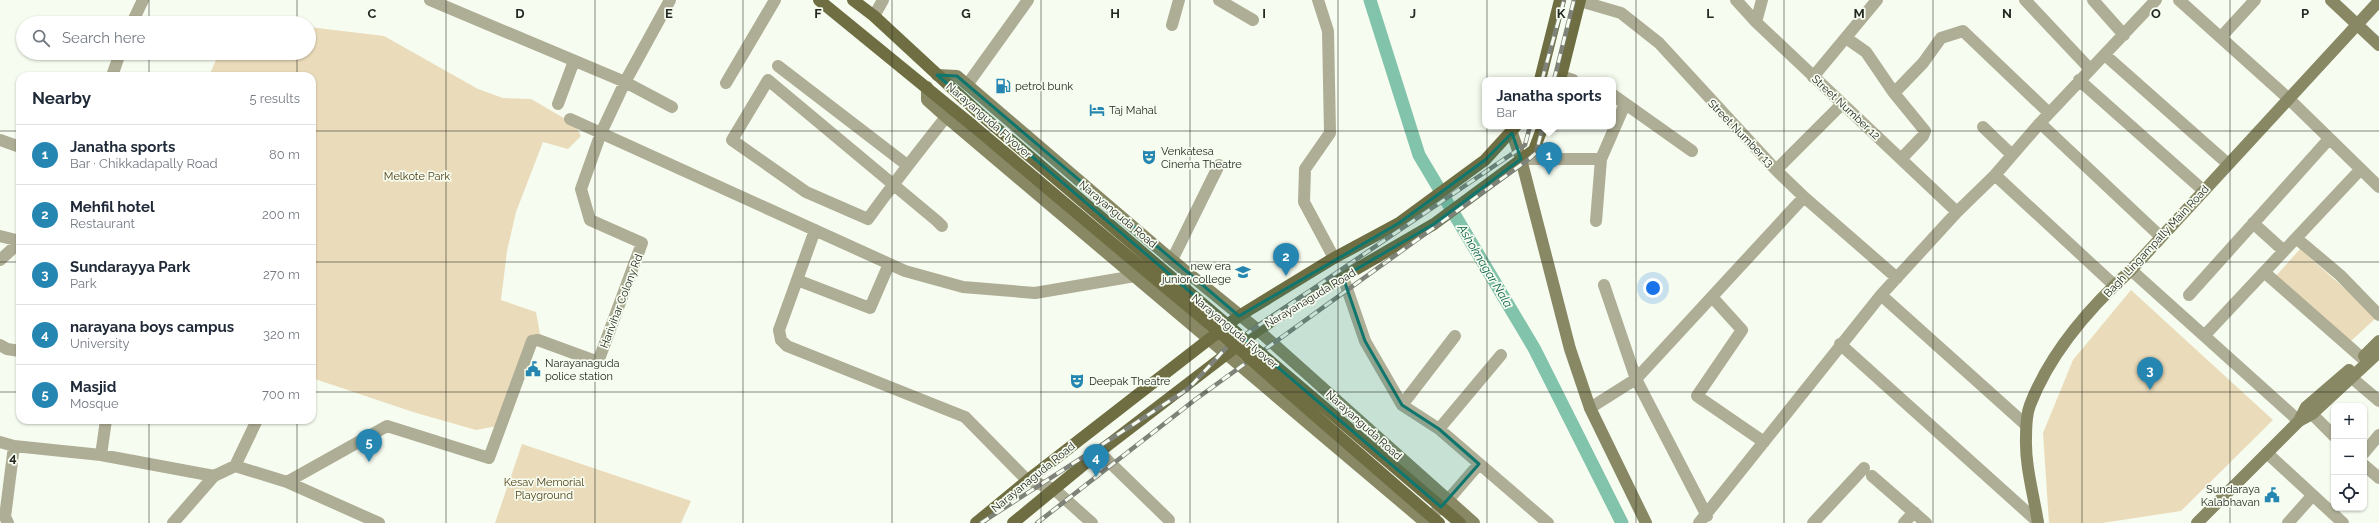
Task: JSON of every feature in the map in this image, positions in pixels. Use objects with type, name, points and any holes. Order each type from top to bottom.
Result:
[{"type":"main road","name":"Narayanguda Flyover","points":[[819,0],[927,87],[1241,351],[1439,523]]},
{"type":"main road","name":"Narayanguda Flyover","points":[[853,0],[874,16],[980,114],[1460,523]]},
{"type":"main road","points":[[1541,77],[1560,0]]},
{"type":"main road","points":[[1560,77],[1580,0]]},
{"type":"main road","name":"Narayanaguda Road","points":[[976,523],[1027,480],[1239,316],[1334,258],[1399,223],[1485,160],[1514,129]]},
{"type":"main road","name":"Narayanaguda Road","points":[[1013,523],[1099,452],[1258,330],[1343,277],[1434,224],[1534,150],[1542,129]]},
{"type":"street","points":[[135,16],[143,0]]},
{"type":"street","points":[[430,0],[625,82],[672,107]]},
{"type":"street","name":"Harivihar Colony Rd","points":[[287,482],[387,426],[489,458],[532,341],[538,340],[598,362],[642,243],[590,220],[581,189],[601,133],[625,82],[670,0]]},
{"type":"street","points":[[726,83],[775,0]]},
{"type":"street","points":[[874,16],[883,0]]},
{"type":"street","points":[[967,85],[1028,0]]},
{"type":"street","points":[[1172,25],[1179,0]]},
{"type":"street","points":[[1219,0],[1254,20]]},
{"type":"street","points":[[1318,0],[1328,30],[1330,134],[1305,169],[1304,202],[1334,258]]},
{"type":"street","name":"Street Number 13","points":[[1580,0],[1621,13],[1658,43],[1776,170],[1804,197],[1897,278]]},
{"type":"street","name":"Street Number 12","points":[[1736,0],[1756,22],[1813,77],[1957,212]]},
{"type":"street","points":[[1756,22],[1762,0]]},
{"type":"street","points":[[1813,77],[1877,0]]},
{"type":"street","points":[[2026,0],[2090,69]]},
{"type":"street","points":[[2093,0],[2124,35]]},
{"type":"street","points":[[1604,285],[1636,379],[1703,519],[1840,344],[1881,295],[1957,212],[1995,176],[2079,80],[2124,35],[2156,0]]},
{"type":"street","points":[[2179,0],[2289,99],[2379,187]]},
{"type":"street","points":[[2221,37],[2256,0]]},
{"type":"street","points":[[2331,0],[2379,45]]},
{"type":"street","name":"Bagh Lingampally Main Road","points":[[2038,523],[2027,455],[2026,425],[2029,406],[2058,349],[2114,285],[2131,270],[2160,236],[2204,191],[2227,163],[2289,99],[2379,1]]},
{"type":"street","points":[[1894,93],[1923,63],[1941,38],[1962,31],[2049,113]]},
{"type":"street","points":[[1846,38],[1866,52],[1894,93],[1925,131],[1923,136],[1901,159]]},
{"type":"street","points":[[2105,54],[2227,163]]},
{"type":"street","points":[[113,72],[118,60]]},
{"type":"street","points":[[558,104],[574,61]]},
{"type":"street","points":[[778,66],[907,165]]},
{"type":"street","name":"Narayanguda Road","points":[[938,75],[956,76],[967,85],[1172,260],[1258,330],[1474,523]]},
{"type":"street","points":[[942,226],[893,184],[768,80],[732,140],[806,192],[868,219],[893,184],[907,165],[946,117]]},
{"type":"street","points":[[2079,80],[2204,191]]},
{"type":"street","points":[[927,87],[927,100],[946,117],[1425,523],[1448,500],[1479,464]]},
{"type":"street","points":[[1616,97],[1692,151]]},
{"type":"street","points":[[1616,125],[1625,104]]},
{"type":"street","points":[[1776,170],[1842,104]]},
{"type":"street","points":[[570,119],[905,271],[963,287],[1036,293],[1135,276]]},
{"type":"street","points":[[2040,123],[2160,236]]},
{"type":"street","points":[[1983,127],[2012,155]]},
{"type":"street","points":[[1514,129],[1570,349],[1590,408],[1646,523]]},
{"type":"street","points":[[1596,221],[1601,159],[1614,129]]},
{"type":"street","points":[[2189,295],[2329,139]]},
{"type":"street","points":[[0,140],[16,146]]},
{"type":"street","points":[[1521,159],[1601,159]]},
{"type":"street","points":[[1172,260],[1219,165]]},
{"type":"street","points":[[2205,335],[2360,170]]},
{"type":"street","points":[[1995,176],[2114,285]]},
{"type":"street","points":[[1590,408],[1636,379],[1804,197]]},
{"type":"street","points":[[2253,223],[2284,251]]},
{"type":"street","points":[[815,230],[779,330],[781,340],[787,346],[965,416],[1027,480],[1054,489],[1092,523]]},
{"type":"street","points":[[0,236],[16,240]]},
{"type":"street","points":[[2296,238],[2340,275],[2379,315]]},
{"type":"street","points":[[0,260],[16,245]]},
{"type":"street","points":[[797,280],[870,308],[889,264]]},
{"type":"street","points":[[2131,270],[2205,335],[2299,422]]},
{"type":"street","points":[[2264,272],[2362,358]]},
{"type":"street","points":[[1343,277],[1365,341],[1402,405],[1440,429],[1548,523]]},
{"type":"street","points":[[1881,295],[2026,425]]},
{"type":"street","points":[[1712,298],[1742,330],[1697,396],[1764,442]]},
{"type":"street","points":[[1402,405],[1455,336]]},
{"type":"street","points":[[2299,422],[2306,407],[2362,358],[2379,341]]},
{"type":"street","points":[[1840,344],[2038,523]]},
{"type":"street","points":[[0,345],[7,349],[16,350]]},
{"type":"street","points":[[2197,523],[2299,422],[2312,414],[2379,352]]},
{"type":"street","points":[[1440,429],[1501,355]]},
{"type":"street","points":[[2352,378],[2379,401]]},
{"type":"street","points":[[2312,414],[2331,433]]},
{"type":"street","points":[[101,456],[105,424]]},
{"type":"street","points":[[173,523],[214,476],[235,466],[255,424]]},
{"type":"street","points":[[2367,449],[2379,435]]},
{"type":"street","points":[[0,442],[14,446],[101,456],[214,476]]},
{"type":"street","points":[[8,523],[5,517],[14,446]]},
{"type":"street","points":[[1099,452],[1169,520]]},
{"type":"street","points":[[2267,453],[2343,523]]},
{"type":"street","points":[[235,466],[287,482],[379,523]]},
{"type":"street","points":[[2367,468],[2379,478]]},
{"type":"street","points":[[1813,523],[1868,472],[1926,523]]},
{"type":"street","points":[[2288,523],[2312,496]]},
{"type":"street","points":[[1904,523],[1914,512]]},
{"type":"highlighted area","points":[[937,75],[957,76],[1239,316],[1399,223],[1485,160],[1512,133],[1521,159],[1434,224],[1343,277],[1365,341],[1402,405],[1439,429],[1479,464],[1441,507]]},
{"type":"green space","name":"Melkote Park","points":[[316,28],[384,36],[478,89],[503,98],[531,99],[574,124],[581,136],[568,149],[543,142],[516,212],[507,251],[501,300],[536,312],[540,334],[497,426],[476,430],[413,412],[316,379],[316,72],[211,72],[216,60],[316,60]]},
{"type":"green space","points":[[2300,249],[2377,317],[2351,341],[2275,277]]},
{"type":"green space","points":[[2131,290],[2273,420],[2181,511],[2102,523],[2049,523],[2043,433],[2073,360]]},
{"type":"green space","name":"Kesav Memorial Playground","points":[[522,444],[691,501],[681,523],[495,523]]},
{"type":"waterway","name":"Ashoknagar Nala","points":[[1370,0],[1419,155],[1534,348],[1622,523]]},
{"type":"railway","points":[[1543,77],[1564,0]]},
{"type":"railway","points":[[1555,77],[1574,0]]},
{"type":"railway","points":[[981,523],[1188,389],[1227,347],[1525,145],[1529,129]]},
{"type":"railway","points":[[1037,523],[1196,399],[1529,159],[1536,153],[1542,129]]},
{"type":"place","name":"petrol bunk","points":[[1003,86]]},
{"type":"place","name":"Taj Mahal","points":[[1097,110]]},
{"type":"place","name":"Venkatesa Cinema Theatre","points":[[1149,157]]},
{"type":"place","name":"Janatha sports","points":[[1549,175]]},
{"type":"place","name":"new era junior college","points":[[1243,272]]},
{"type":"place","name":"Mehfil hotel","points":[[1286,276]]},
{"type":"place","name":"Narayanaguda police station","points":[[533,369]]},
{"type":"place","name":"Deepak Theatre","points":[[1077,381]]},
{"type":"place","name":"Sundarayya Park","points":[[2150,390]]},
{"type":"place","name":"Masjid","points":[[369,462]]},
{"type":"place","name":"narayana boys campus","points":[[1096,477]]},
{"type":"place","name":"Sundaraya Kalabhavan","points":[[2272,495]]}]
